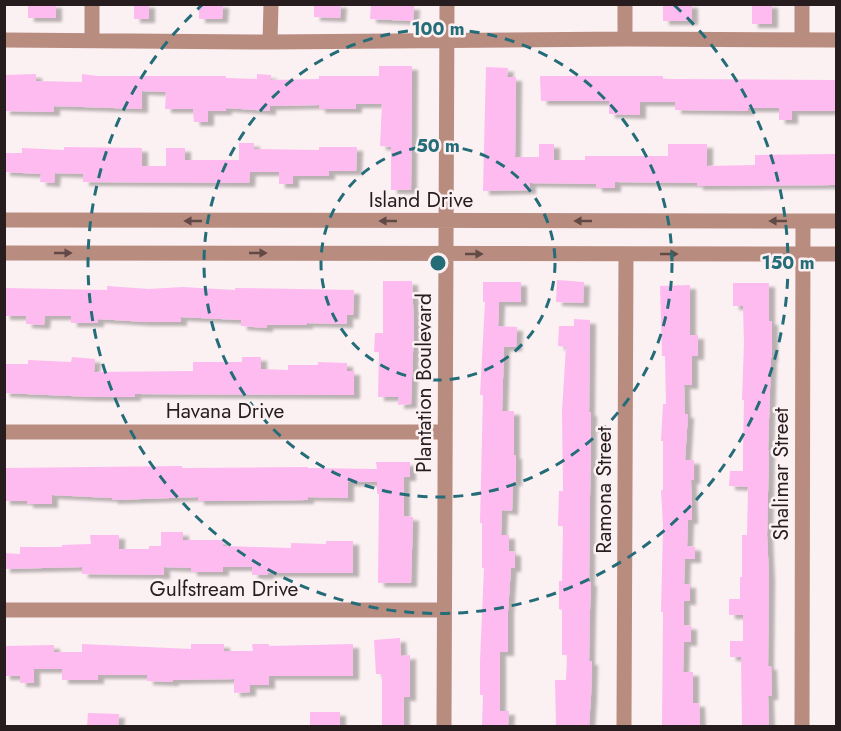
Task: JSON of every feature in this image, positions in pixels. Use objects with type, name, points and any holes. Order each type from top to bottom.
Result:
[{"type":"street","points":[[92,4],[92,40]]},
{"type":"street","points":[[270,4],[270,42]]},
{"type":"street","name":"Plantation Boulevard","points":[[444,726],[447,4]]},
{"type":"street","points":[[625,4],[625,39]]},
{"type":"street","points":[[802,4],[802,40]]},
{"type":"street","points":[[4,40],[270,42],[837,40]]},
{"type":"street","name":"Island Drive","points":[[4,220],[837,221]]},
{"type":"street","name":"Shalimar Street","points":[[802,726],[803,221]]},
{"type":"street","points":[[4,253],[837,254]]},
{"type":"street","name":"Ramona Street","points":[[624,726],[626,254]]},
{"type":"street","name":"Havana Drive","points":[[4,432],[445,432]]},
{"type":"street","name":"Gulfstream Drive","points":[[4,610],[444,609]]},
{"type":"building","points":[[28,4],[56,4],[56,18],[28,18]]},
{"type":"building","points":[[134,4],[149,4],[149,19],[134,19]]},
{"type":"building","points":[[199,4],[223,4],[222,19],[199,19]]},
{"type":"building","points":[[314,4],[341,4],[340,18],[314,17]]},
{"type":"building","points":[[371,4],[414,6],[413,21],[370,19]]},
{"type":"building","points":[[663,4],[692,4],[692,21],[663,21]]},
{"type":"building","points":[[752,4],[772,4],[772,24],[752,24]]},
{"type":"building","points":[[379,66],[412,66],[411,190],[391,190],[391,147],[380,146],[382,104],[356,104],[356,109],[319,109],[319,105],[270,106],[270,111],[226,108],[226,111],[208,111],[208,122],[194,122],[193,109],[165,109],[166,92],[142,91],[142,109],[54,106],[54,112],[4,111],[4,75],[36,74],[36,81],[82,82],[82,74],[226,76],[226,78],[257,79],[257,74],[271,75],[271,80],[319,79],[319,76],[379,76]]},
{"type":"building","points":[[486,67],[508,68],[507,77],[516,77],[515,157],[539,157],[539,144],[554,144],[554,160],[585,160],[585,156],[668,156],[668,144],[707,144],[707,166],[755,165],[755,155],[835,154],[835,185],[697,186],[697,183],[615,182],[615,188],[596,188],[596,184],[530,183],[530,190],[483,191]]},
{"type":"building","points":[[540,76],[835,80],[835,111],[792,111],[792,120],[779,120],[779,108],[748,108],[748,111],[675,110],[675,102],[640,102],[640,115],[609,114],[609,101],[541,101]]},
{"type":"building","points":[[239,143],[254,143],[254,149],[319,150],[319,147],[357,147],[356,171],[329,171],[329,176],[293,176],[293,184],[279,184],[279,172],[250,172],[249,183],[83,182],[83,174],[55,173],[54,183],[40,182],[41,174],[4,172],[4,153],[22,153],[22,148],[64,150],[64,147],[142,148],[142,166],[166,166],[166,148],[185,148],[185,160],[239,160]]},
{"type":"building","points":[[557,280],[584,282],[583,303],[556,302]]},
{"type":"building","points":[[383,281],[412,281],[414,327],[411,404],[398,405],[399,397],[378,397],[379,352],[374,352],[375,333],[383,333]]},
{"type":"building","points":[[483,282],[521,282],[521,302],[499,302],[498,326],[517,327],[516,347],[504,347],[502,411],[514,411],[514,455],[516,455],[516,482],[513,482],[512,511],[502,510],[501,535],[509,535],[509,551],[515,552],[515,568],[511,568],[508,652],[500,652],[500,711],[509,711],[508,726],[482,726],[483,695],[480,695],[484,568],[482,568],[482,523],[480,523],[483,395],[480,395],[485,302],[483,302]]},
{"type":"building","points":[[733,283],[769,283],[772,358],[767,535],[768,666],[771,666],[772,696],[768,696],[769,726],[742,726],[741,657],[730,657],[730,641],[743,641],[743,615],[729,615],[729,599],[740,599],[742,535],[747,535],[748,487],[729,486],[730,471],[743,471],[743,306],[733,306]]},
{"type":"building","points":[[690,285],[690,335],[698,335],[698,356],[692,356],[692,385],[684,385],[685,414],[688,414],[685,460],[694,460],[694,480],[691,480],[692,520],[688,520],[687,546],[695,547],[695,559],[685,559],[684,584],[690,584],[690,601],[684,601],[684,625],[691,626],[691,642],[684,642],[683,672],[693,672],[693,703],[699,703],[700,726],[662,726],[663,526],[661,490],[663,490],[663,441],[661,441],[663,404],[666,404],[660,286]]},
{"type":"building","points":[[107,286],[149,289],[182,287],[235,290],[235,288],[354,290],[353,315],[347,315],[347,324],[267,325],[267,328],[241,326],[241,320],[181,317],[181,322],[98,319],[98,323],[71,323],[71,316],[45,316],[44,325],[26,324],[26,316],[4,316],[4,288],[107,290]]},
{"type":"building","points":[[574,319],[590,320],[589,661],[592,661],[591,696],[589,726],[556,726],[555,680],[566,680],[567,655],[562,655],[562,610],[559,609],[563,526],[558,526],[559,491],[563,491],[562,411],[566,347],[558,346],[559,326],[574,326]]},
{"type":"building","points":[[72,357],[95,359],[94,372],[193,371],[193,362],[242,362],[242,357],[261,357],[261,369],[288,370],[288,365],[318,365],[318,362],[347,363],[347,371],[354,371],[354,395],[135,394],[135,397],[93,397],[4,393],[4,364],[28,364],[28,360],[71,362]]},
{"type":"building","points":[[376,462],[410,462],[410,477],[404,477],[404,516],[413,517],[411,583],[378,583],[379,494],[377,494],[377,482],[348,482],[348,498],[198,501],[198,497],[112,500],[112,498],[52,495],[52,504],[4,501],[4,468],[182,466],[182,468],[377,469]]},
{"type":"building","points":[[161,532],[183,532],[183,540],[223,540],[223,546],[291,548],[291,543],[326,544],[326,541],[353,541],[353,573],[252,575],[252,567],[223,567],[223,572],[191,572],[191,568],[164,567],[164,575],[82,574],[82,567],[4,569],[4,553],[20,554],[20,547],[91,544],[90,535],[119,535],[119,549],[149,549],[149,546],[161,546]]},
{"type":"building","points":[[400,638],[401,656],[410,655],[410,697],[404,697],[404,726],[382,726],[382,674],[376,674],[374,640]]},
{"type":"building","points":[[82,644],[191,649],[191,644],[224,644],[224,651],[253,651],[252,644],[269,644],[269,646],[353,644],[353,676],[269,676],[269,685],[250,685],[250,692],[234,693],[234,679],[173,680],[173,682],[147,681],[147,675],[98,675],[98,680],[62,680],[62,669],[34,669],[34,683],[20,683],[20,676],[4,676],[4,646],[54,645],[54,652],[82,652]]},
{"type":"building","points":[[310,712],[340,712],[340,726],[310,726]]},
{"type":"building","points":[[88,713],[119,714],[118,726],[87,726]]}]
